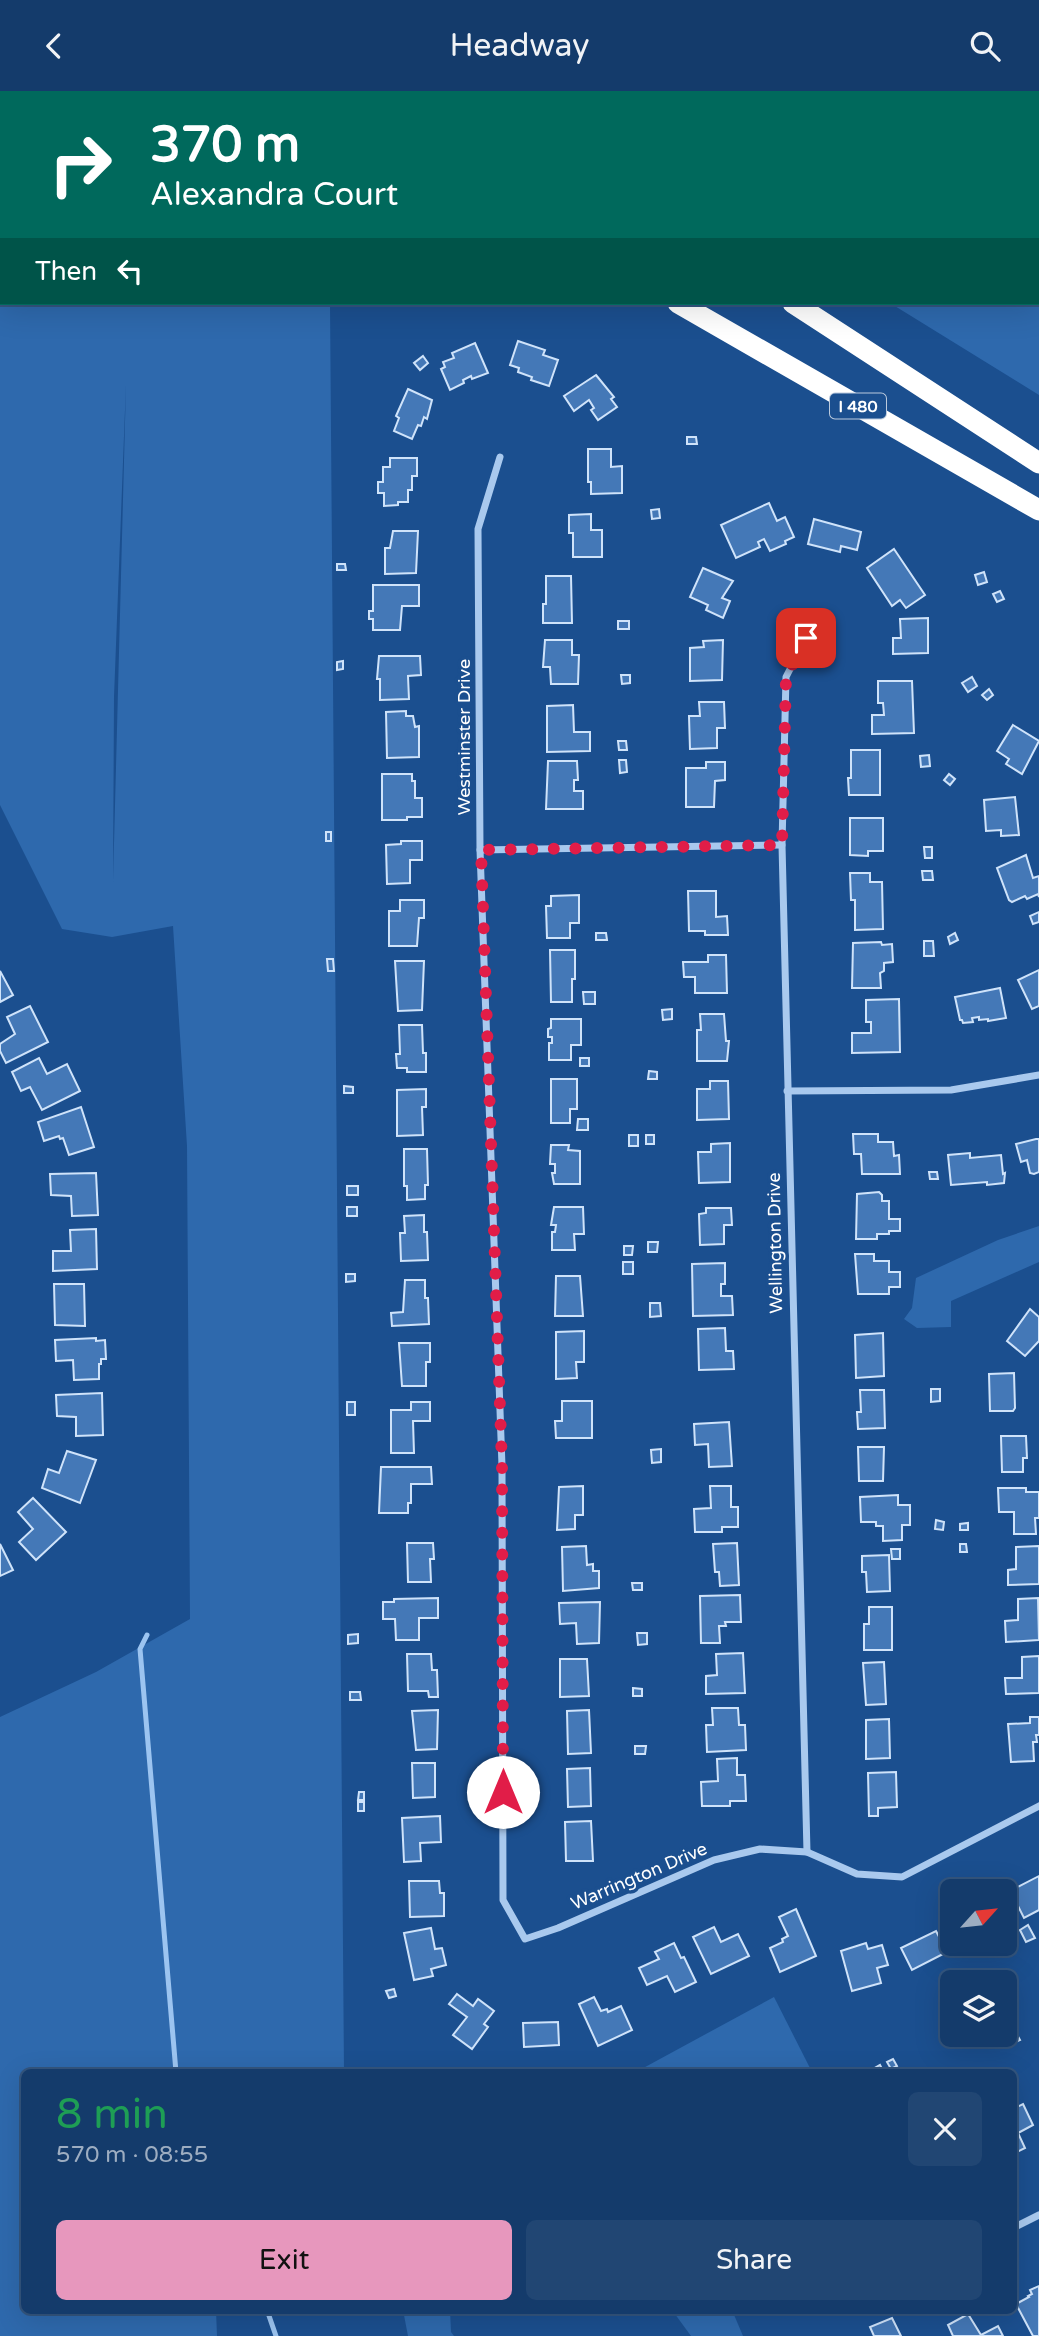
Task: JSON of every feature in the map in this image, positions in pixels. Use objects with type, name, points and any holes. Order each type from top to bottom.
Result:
[{"type":"highway","name":"I 480","points":[[681,305],[1039,510]]},
{"type":"highway","name":"I 480","points":[[796,305],[1039,463]]},
{"type":"street","name":"Westminster Drive","points":[[500,457],[478,529],[481,850],[502,1466],[503,1901],[525,1939]]},
{"type":"street","name":"Wellington Drive","points":[[806,638],[786,677],[782,845],[807,1852]]},
{"type":"street","points":[[481,850],[782,845]]},
{"type":"street","points":[[787,1091],[951,1090],[1039,1075]]},
{"type":"street","name":"Warrington Drive","points":[[525,1939],[558,1928],[714,1860],[761,1849],[807,1852],[857,1874],[902,1877],[1039,1807]]},
{"type":"street","points":[[1017,2226],[1039,2214]]},
{"type":"shaded area","points":[[0,305],[330,305],[344,2069],[21,2069],[21,2314],[216,2314],[217,2336],[0,2336],[0,1717],[96,1672],[190,1619],[187,1146],[173,926],[112,937],[62,929],[0,805]],"holes":[[[126,384],[113,881],[114,697]]]},
{"type":"shaded area","points":[[893,305],[1039,305],[1039,395]]},
{"type":"shaded area","points":[[1039,1226],[1039,1262],[951,1301],[951,1327],[917,1328],[904,1319],[912,1308],[916,1278],[998,1240]]},
{"type":"shaded area","points":[[774,1997],[810,2069],[642,2069]]},
{"type":"shaded area","points":[[404,2314],[450,2314],[451,2332],[454,2336],[408,2336]]},
{"type":"shaded area","points":[[675,2314],[734,2314],[743,2336],[691,2336]]},
{"type":"building","points":[[518,341],[545,350],[543,355],[558,360],[549,386],[531,380],[532,377],[518,372],[519,368],[510,365]]},
{"type":"building","points":[[475,343],[488,373],[472,379],[471,376],[450,390],[441,369],[445,367],[443,362],[454,358],[452,353]]},
{"type":"building","points":[[423,356],[428,363],[420,370],[414,363]]},
{"type":"building","points":[[596,375],[614,397],[611,399],[617,407],[598,420],[591,410],[594,408],[589,400],[574,411],[564,396]]},
{"type":"building","points":[[408,389],[432,400],[427,419],[424,417],[421,426],[418,425],[412,439],[394,431],[399,418],[396,416]]},
{"type":"building","points":[[687,437],[696,437],[697,444],[687,444]]},
{"type":"building","points":[[588,449],[611,449],[611,467],[622,466],[622,493],[591,494],[591,482],[588,482]]},
{"type":"building","points":[[390,458],[417,458],[417,476],[412,476],[412,490],[408,490],[408,502],[384,506],[384,493],[378,493],[378,482],[383,482],[383,467],[390,467]]},
{"type":"building","points":[[769,503],[777,521],[785,517],[794,537],[770,551],[764,539],[758,542],[760,547],[736,558],[721,525]]},
{"type":"building","points":[[659,509],[660,518],[652,519],[651,510]]},
{"type":"building","points":[[591,514],[591,530],[602,530],[602,557],[573,557],[573,533],[569,533],[569,515]]},
{"type":"building","points":[[814,519],[861,532],[857,550],[841,546],[840,552],[808,544]]},
{"type":"building","points":[[393,531],[418,531],[416,573],[385,574],[385,548],[390,548]]},
{"type":"building","points":[[894,549],[925,595],[906,608],[900,600],[892,606],[867,568]]},
{"type":"building","points":[[337,564],[345,564],[346,570],[337,570]]},
{"type":"building","points":[[703,568],[733,581],[722,598],[730,601],[723,618],[706,610],[708,605],[690,597]]},
{"type":"building","points":[[984,572],[987,582],[978,585],[975,575]]},
{"type":"building","points":[[546,576],[571,576],[572,623],[543,623]]},
{"type":"building","points":[[373,585],[419,585],[419,606],[402,606],[400,630],[373,630],[373,619],[369,619],[369,611],[373,611]]},
{"type":"building","points":[[1000,591],[1004,599],[997,602],[993,594]]},
{"type":"building","points":[[928,618],[928,653],[893,654],[893,638],[901,638],[900,619]]},
{"type":"building","points":[[618,621],[629,621],[629,629],[618,629]]},
{"type":"building","points":[[545,640],[572,640],[572,655],[579,655],[578,684],[551,684],[550,667],[543,667]]},
{"type":"building","points":[[723,640],[722,680],[690,681],[690,648],[704,647],[703,641]]},
{"type":"building","points":[[379,656],[420,656],[421,675],[408,676],[409,699],[380,700],[380,679],[377,679]]},
{"type":"building","points":[[343,661],[343,669],[337,670],[337,662]]},
{"type":"building","points":[[621,675],[630,675],[630,683],[622,684]]},
{"type":"building","points":[[972,677],[977,686],[968,692],[962,683]]},
{"type":"building","points":[[878,681],[912,681],[914,733],[872,734],[872,715],[884,715],[883,703],[878,703]]},
{"type":"building","points":[[989,689],[993,695],[987,700],[982,695]]},
{"type":"building","points":[[699,702],[724,702],[725,728],[717,728],[717,748],[690,749],[689,716],[700,716]]},
{"type":"building","points":[[573,705],[574,732],[590,732],[590,751],[547,752],[547,706]]},
{"type":"building","points":[[406,711],[406,716],[413,716],[415,727],[419,726],[419,757],[387,758],[386,712]]},
{"type":"building","points":[[1013,725],[1039,741],[1022,774],[1006,764],[1009,759],[997,751]]},
{"type":"building","points":[[618,741],[626,741],[627,750],[619,750]]},
{"type":"building","points":[[851,750],[880,750],[880,795],[849,795]]},
{"type":"building","points":[[929,755],[930,766],[921,767],[920,756]]},
{"type":"building","points":[[619,760],[626,760],[627,772],[620,773]]},
{"type":"building","points":[[548,761],[577,761],[578,780],[574,780],[574,791],[583,791],[583,809],[546,809]]},
{"type":"building","points":[[706,762],[725,762],[725,780],[715,781],[714,807],[686,807],[686,768],[706,768]]},
{"type":"building","points":[[382,774],[412,774],[412,781],[415,781],[415,798],[422,798],[422,817],[382,820]]},
{"type":"building","points":[[949,774],[955,779],[950,785],[944,780]]},
{"type":"building","points":[[1015,797],[1019,835],[1001,836],[1001,830],[986,831],[984,800]]},
{"type":"building","points":[[850,818],[883,818],[883,851],[868,851],[868,856],[850,855]]},
{"type":"building","points":[[326,832],[331,832],[331,841],[326,841]]},
{"type":"building","points":[[401,841],[422,841],[422,860],[410,860],[410,883],[387,884],[386,845],[401,844]]},
{"type":"building","points":[[924,847],[932,847],[932,858],[925,858]]},
{"type":"building","points":[[1026,855],[1033,878],[1039,876],[1039,897],[1038,894],[1027,899],[1025,896],[1012,902],[997,868]]},
{"type":"building","points":[[922,871],[932,871],[933,880],[923,880]]},
{"type":"building","points":[[850,873],[870,873],[870,882],[882,882],[883,929],[855,930],[855,900],[851,900]]},
{"type":"building","points":[[688,891],[716,891],[716,917],[727,916],[728,935],[705,935],[705,931],[689,931]]},
{"type":"building","points":[[579,895],[579,923],[570,923],[570,938],[547,938],[546,906],[551,906],[551,896]]},
{"type":"building","points":[[400,900],[424,900],[424,918],[419,918],[417,946],[389,946],[389,911],[400,911]]},
{"type":"building","points":[[1039,912],[1039,922],[1033,924],[1030,916]]},
{"type":"building","points":[[596,933],[606,933],[607,940],[596,940]]},
{"type":"building","points":[[955,933],[958,940],[950,944],[948,937]]},
{"type":"building","points":[[924,941],[933,941],[934,956],[924,956]]},
{"type":"building","points":[[881,942],[882,945],[892,944],[893,962],[884,963],[884,971],[880,973],[881,988],[852,988],[853,943]]},
{"type":"building","points":[[550,950],[575,950],[572,1002],[551,1002]]},
{"type":"building","points":[[708,955],[726,955],[727,993],[695,993],[695,977],[684,977],[683,962],[708,962]]},
{"type":"building","points":[[327,959],[333,959],[334,971],[328,971]]},
{"type":"building","points":[[395,961],[424,961],[422,1010],[398,1011]]},
{"type":"building","points":[[1039,970],[1039,1006],[1032,1009],[1018,980]]},
{"type":"building","points":[[0,971],[13,995],[0,1002]]},
{"type":"building","points":[[1000,988],[1006,1018],[988,1021],[979,1020],[979,1017],[972,1018],[973,1022],[963,1023],[960,1020],[955,997]]},
{"type":"building","points":[[583,992],[595,992],[595,1004],[584,1004]]},
{"type":"building","points":[[899,999],[900,1052],[852,1053],[852,1033],[871,1033],[871,1022],[866,1022],[866,1000]]},
{"type":"building","points":[[30,1006],[48,1042],[6,1063],[0,1051],[0,1044],[15,1034],[7,1017]]},
{"type":"building","points":[[672,1009],[672,1019],[663,1020],[662,1010]]},
{"type":"building","points":[[700,1014],[724,1014],[726,1041],[729,1041],[727,1061],[697,1061]]},
{"type":"building","points":[[551,1019],[581,1019],[581,1045],[571,1045],[571,1060],[549,1060],[549,1043],[552,1043],[552,1037],[548,1037],[548,1029],[551,1028]]},
{"type":"building","points":[[399,1025],[422,1025],[426,1072],[407,1072],[407,1068],[397,1068],[396,1054],[400,1054]]},
{"type":"building","points":[[39,1058],[47,1074],[67,1064],[80,1091],[42,1110],[30,1087],[21,1091],[12,1072]]},
{"type":"building","points":[[580,1058],[589,1058],[589,1066],[580,1066]]},
{"type":"building","points":[[649,1071],[657,1072],[657,1079],[648,1079]]},
{"type":"building","points":[[551,1079],[577,1079],[577,1109],[570,1109],[570,1123],[551,1123]]},
{"type":"building","points":[[710,1081],[728,1081],[729,1119],[697,1120],[697,1089],[710,1089]]},
{"type":"building","points":[[344,1086],[353,1087],[353,1093],[344,1093]]},
{"type":"building","points":[[426,1089],[426,1107],[422,1107],[423,1135],[397,1136],[397,1090]]},
{"type":"building","points":[[81,1107],[94,1147],[69,1155],[63,1138],[60,1139],[59,1136],[44,1141],[38,1122]]},
{"type":"building","points":[[578,1119],[588,1119],[588,1130],[577,1130]]},
{"type":"building","points":[[853,1134],[878,1134],[878,1142],[893,1142],[894,1156],[899,1155],[900,1174],[862,1174],[861,1154],[854,1154]]},
{"type":"building","points":[[629,1135],[638,1135],[638,1146],[629,1146]]},
{"type":"building","points":[[646,1135],[654,1135],[654,1144],[646,1144]]},
{"type":"building","points":[[1039,1139],[1039,1172],[1034,1174],[1030,1173],[1027,1160],[1021,1162],[1016,1144]]},
{"type":"building","points":[[730,1143],[730,1182],[699,1183],[698,1152],[711,1152],[711,1144]]},
{"type":"building","points":[[551,1145],[569,1145],[568,1150],[580,1151],[580,1184],[554,1184],[552,1173],[555,1173],[555,1164],[550,1164]]},
{"type":"building","points":[[404,1149],[427,1149],[428,1185],[425,1185],[425,1199],[407,1200],[407,1186],[404,1186]]},
{"type":"building","points":[[970,1153],[970,1158],[1001,1155],[1004,1183],[951,1185],[948,1155]]},
{"type":"building","points":[[929,1172],[937,1172],[938,1179],[930,1179]]},
{"type":"building","points":[[96,1173],[98,1215],[72,1216],[71,1196],[51,1195],[50,1174]]},
{"type":"building","points":[[347,1186],[358,1186],[358,1195],[347,1195]]},
{"type":"building","points":[[879,1192],[882,1201],[889,1201],[889,1219],[900,1219],[900,1231],[877,1234],[877,1239],[856,1239],[857,1194]]},
{"type":"building","points":[[347,1207],[357,1207],[357,1216],[347,1216]]},
{"type":"building","points":[[554,1207],[583,1207],[584,1234],[574,1234],[575,1250],[552,1250],[552,1232],[555,1232],[556,1225],[551,1225]]},
{"type":"building","points":[[706,1208],[731,1208],[732,1225],[724,1225],[724,1244],[700,1245],[699,1214],[706,1213]]},
{"type":"building","points":[[424,1215],[428,1260],[401,1261],[400,1233],[405,1233],[404,1216]]},
{"type":"building","points":[[96,1229],[97,1269],[53,1271],[53,1251],[71,1251],[70,1230]]},
{"type":"building","points":[[648,1242],[658,1242],[657,1252],[648,1252]]},
{"type":"building","points":[[624,1246],[633,1246],[632,1255],[624,1255]]},
{"type":"building","points":[[855,1254],[874,1254],[874,1261],[889,1261],[889,1272],[900,1272],[900,1287],[889,1287],[889,1294],[858,1294]]},
{"type":"building","points":[[623,1262],[633,1262],[633,1274],[623,1274]]},
{"type":"building","points":[[725,1263],[725,1284],[721,1284],[721,1296],[732,1296],[733,1315],[693,1316],[692,1264]]},
{"type":"building","points":[[346,1274],[355,1274],[355,1281],[346,1282]]},
{"type":"building","points":[[556,1276],[580,1276],[583,1316],[555,1316]]},
{"type":"building","points":[[405,1280],[425,1280],[429,1324],[392,1326],[391,1313],[403,1312]]},
{"type":"building","points":[[54,1284],[84,1284],[85,1326],[55,1325]]},
{"type":"building","points":[[650,1303],[660,1303],[661,1316],[650,1317]]},
{"type":"building","points":[[1030,1309],[1039,1317],[1039,1341],[1025,1356],[1007,1341]]},
{"type":"building","points":[[725,1328],[726,1351],[733,1351],[734,1369],[699,1370],[698,1329]]},
{"type":"building","points":[[584,1331],[584,1362],[576,1362],[577,1378],[556,1379],[556,1332]]},
{"type":"building","points":[[883,1333],[884,1376],[856,1378],[855,1335]]},
{"type":"building","points":[[96,1338],[96,1341],[105,1340],[106,1359],[101,1359],[99,1364],[99,1379],[74,1380],[73,1360],[56,1361],[55,1340]]},
{"type":"building","points":[[399,1343],[430,1343],[430,1362],[426,1362],[426,1386],[402,1386]]},
{"type":"building","points":[[1014,1373],[1015,1408],[1013,1411],[990,1411],[989,1374]]},
{"type":"building","points":[[931,1389],[940,1389],[940,1401],[931,1402]]},
{"type":"building","points":[[860,1390],[884,1390],[885,1428],[858,1429],[857,1412],[861,1412]]},
{"type":"building","points":[[102,1393],[103,1435],[76,1436],[76,1417],[57,1416],[56,1395]]},
{"type":"building","points":[[562,1401],[592,1401],[592,1438],[556,1438],[555,1421],[562,1421]]},
{"type":"building","points":[[347,1402],[355,1402],[355,1415],[347,1415]]},
{"type":"building","points":[[411,1402],[430,1402],[430,1421],[413,1421],[414,1453],[391,1453],[391,1410],[411,1410]]},
{"type":"building","points":[[729,1422],[732,1466],[709,1467],[708,1444],[695,1445],[694,1424]]},
{"type":"building","points":[[1001,1436],[1026,1436],[1027,1458],[1023,1458],[1023,1472],[1002,1472]]},
{"type":"building","points":[[858,1447],[884,1447],[883,1481],[859,1481]]},
{"type":"building","points":[[661,1449],[661,1462],[652,1463],[651,1450]]},
{"type":"building","points":[[67,1451],[96,1460],[80,1503],[42,1488],[48,1469],[59,1473]]},
{"type":"building","points":[[381,1467],[431,1467],[432,1484],[411,1484],[408,1513],[379,1513]]},
{"type":"building","points":[[583,1486],[583,1515],[575,1515],[575,1529],[557,1530],[559,1487]]},
{"type":"building","points":[[710,1486],[731,1486],[731,1507],[738,1507],[738,1527],[722,1527],[722,1532],[695,1532],[694,1509],[711,1508]]},
{"type":"building","points":[[998,1488],[1026,1488],[1026,1492],[1039,1492],[1039,1518],[1035,1518],[1036,1534],[1014,1534],[1014,1512],[999,1512]]},
{"type":"building","points":[[898,1495],[898,1505],[910,1505],[910,1525],[902,1525],[902,1540],[883,1541],[883,1526],[876,1526],[876,1522],[861,1522],[860,1497]]},
{"type":"building","points":[[33,1498],[66,1532],[36,1560],[19,1542],[33,1529],[18,1512]]},
{"type":"building","points":[[936,1520],[944,1522],[943,1530],[935,1529]]},
{"type":"building","points":[[968,1523],[968,1530],[960,1530],[960,1524]]},
{"type":"building","points":[[407,1543],[433,1543],[434,1559],[430,1559],[431,1582],[408,1582]]},
{"type":"building","points":[[737,1543],[739,1585],[720,1586],[719,1572],[715,1572],[713,1544]]},
{"type":"building","points":[[0,1544],[13,1570],[0,1576]]},
{"type":"building","points":[[960,1544],[966,1544],[967,1552],[960,1552]]},
{"type":"building","points":[[586,1546],[587,1565],[593,1564],[593,1571],[599,1571],[599,1588],[563,1591],[562,1547]]},
{"type":"building","points":[[1039,1546],[1039,1584],[1008,1585],[1008,1570],[1016,1569],[1016,1547]]},
{"type":"building","points":[[891,1549],[900,1549],[900,1559],[892,1559]]},
{"type":"building","points":[[889,1555],[890,1591],[867,1592],[866,1572],[862,1572],[862,1556]]},
{"type":"building","points":[[632,1583],[642,1583],[642,1590],[633,1590]]},
{"type":"building","points":[[740,1595],[741,1622],[725,1622],[726,1626],[719,1626],[720,1643],[701,1643],[700,1596]]},
{"type":"building","points":[[438,1598],[438,1618],[419,1618],[419,1640],[396,1640],[395,1619],[383,1619],[383,1602],[394,1602],[394,1599]]},
{"type":"building","points":[[1038,1598],[1039,1640],[1006,1642],[1005,1621],[1018,1620],[1018,1599]]},
{"type":"building","points":[[600,1602],[599,1643],[577,1644],[576,1623],[560,1624],[559,1603]]},
{"type":"building","points":[[869,1607],[892,1607],[892,1650],[864,1650],[864,1624],[869,1624]]},
{"type":"building","points":[[637,1633],[647,1633],[647,1644],[638,1645]]},
{"type":"building","points":[[358,1634],[358,1643],[348,1644],[348,1635]]},
{"type":"building","points":[[743,1653],[745,1693],[706,1694],[706,1676],[717,1675],[716,1654]]},
{"type":"building","points":[[407,1654],[431,1654],[432,1670],[437,1670],[438,1697],[429,1697],[428,1691],[408,1691]]},
{"type":"building","points":[[1039,1656],[1039,1693],[1006,1694],[1005,1678],[1022,1678],[1022,1657]]},
{"type":"building","points":[[560,1659],[587,1659],[589,1696],[560,1697]]},
{"type":"building","points":[[884,1662],[886,1704],[866,1705],[863,1663]]},
{"type":"building","points":[[633,1688],[642,1689],[642,1696],[633,1696]]},
{"type":"building","points":[[350,1692],[360,1692],[361,1700],[350,1700]]},
{"type":"building","points":[[712,1708],[738,1708],[739,1725],[745,1725],[746,1750],[707,1752],[706,1725],[713,1725]]},
{"type":"building","points":[[438,1710],[437,1749],[416,1750],[412,1711]]},
{"type":"building","points":[[589,1710],[591,1753],[568,1754],[567,1711]]},
{"type":"building","points":[[1030,1717],[1039,1717],[1039,1735],[1036,1735],[1037,1742],[1033,1742],[1034,1761],[1011,1762],[1008,1724],[1030,1723]]},
{"type":"building","points":[[889,1719],[890,1758],[866,1759],[866,1720]]},
{"type":"building","points":[[635,1746],[646,1746],[645,1754],[635,1754]]},
{"type":"building","points":[[737,1758],[737,1775],[745,1775],[746,1801],[730,1801],[730,1806],[702,1806],[701,1782],[718,1781],[717,1759]]},
{"type":"building","points":[[412,1763],[435,1763],[435,1797],[413,1798]]},
{"type":"building","points":[[590,1768],[591,1806],[568,1807],[567,1769]]},
{"type":"building","points":[[896,1772],[897,1807],[878,1808],[878,1816],[869,1816],[868,1773]]},
{"type":"building","points":[[359,1792],[364,1792],[364,1800],[358,1800]]},
{"type":"building","points":[[358,1802],[364,1802],[364,1811],[358,1811]]},
{"type":"building","points":[[440,1816],[441,1842],[420,1843],[421,1861],[404,1862],[402,1818]]},
{"type":"building","points":[[591,1821],[593,1861],[566,1861],[565,1822]]},
{"type":"building","points":[[1039,1876],[1039,1910],[1024,1918],[1017,1904],[1017,1887]]},
{"type":"building","points":[[409,1881],[439,1881],[440,1893],[444,1893],[444,1916],[410,1917]]},
{"type":"building","points":[[796,1909],[816,1956],[780,1972],[770,1948],[783,1942],[782,1939],[788,1936],[779,1917]]},
{"type":"building","points":[[1028,1925],[1035,1938],[1026,1942],[1020,1930]]},
{"type":"building","points":[[714,1927],[721,1942],[738,1934],[749,1956],[711,1974],[693,1937]]},
{"type":"building","points":[[431,1928],[435,1949],[442,1948],[446,1965],[431,1969],[433,1976],[414,1980],[404,1933]]},
{"type":"building","points":[[936,1931],[940,1939],[940,1956],[912,1970],[901,1948]]},
{"type":"building","points":[[674,1943],[696,1982],[675,1992],[667,1976],[647,1985],[639,1968],[659,1959],[655,1952]]},
{"type":"building","points":[[866,1943],[868,1949],[882,1945],[888,1965],[877,1968],[881,1983],[852,1991],[841,1951]]},
{"type":"building","points":[[394,1989],[396,1996],[389,1998],[386,1991]]},
{"type":"building","points":[[457,1994],[473,2006],[478,1999],[494,2011],[484,2024],[488,2027],[472,2049],[453,2035],[467,2017],[449,2004]]},
{"type":"building","points":[[594,1997],[601,2011],[607,2009],[608,2012],[621,2006],[632,2030],[598,2046],[579,2004]]},
{"type":"building","points":[[558,2022],[559,2045],[524,2047],[523,2023]]},
{"type":"building","points":[[893,2059],[897,2066],[891,2069],[887,2062]]},
{"type":"building","points":[[1023,2104],[1033,2125],[1018,2133],[1025,2148],[1017,2152],[1017,2107]]},
{"type":"building","points":[[1039,2286],[1039,2336],[1033,2336],[1017,2306],[1032,2294],[1030,2290]]},
{"type":"building","points":[[968,2314],[981,2335],[998,2326],[1003,2336],[953,2336],[948,2325]]},
{"type":"building","points":[[892,2318],[901,2336],[874,2336],[870,2327]]},
{"type":"waterway","points":[[147,1635],[140,1649],[176,2069]]},
{"type":"waterway","points":[[268,2314],[276,2336]]},
{"type":"route","points":[[503,1792],[502,1466],[481,850],[782,845],[786,677],[806,638]]}]
